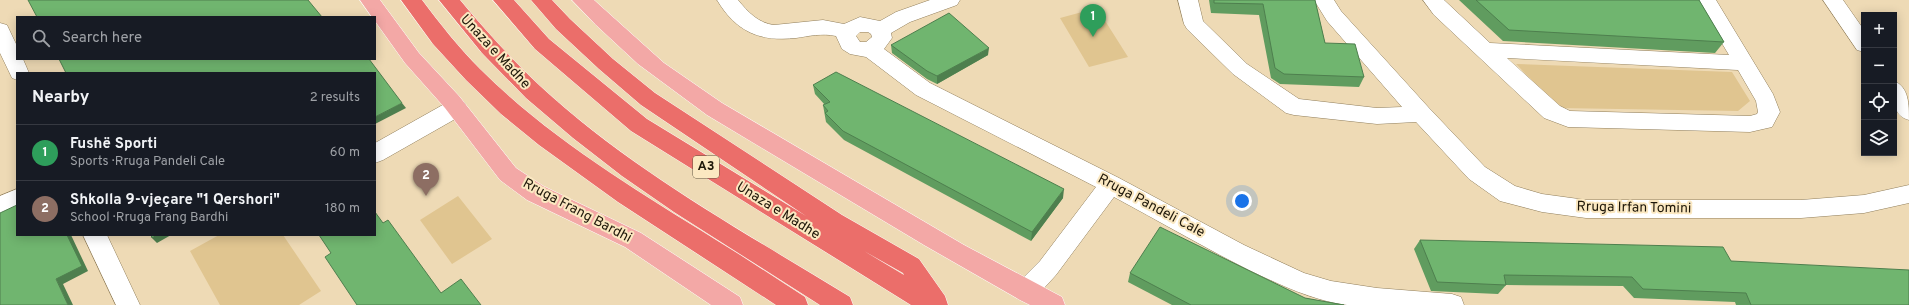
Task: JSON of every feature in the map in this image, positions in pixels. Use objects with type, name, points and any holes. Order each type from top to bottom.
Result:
[{"type":"highway","points":[[411,0],[430,27],[453,55],[475,77],[547,140],[598,177],[796,305]]},
{"type":"highway","name":"Unaza e Madhe","points":[[449,0],[486,46],[522,84],[589,140],[649,183],[841,305]]},
{"type":"highway","name":"Unaza e Madhe","points":[[503,0],[542,44],[639,125],[932,305]]},
{"type":"highway","points":[[541,0],[606,64],[648,99],[685,125],[834,222],[911,266],[937,305]]},
{"type":"main road","name":"Rruga Frang Bardhi","points":[[370,0],[412,58],[456,108],[508,174],[536,193],[633,240],[730,305]]},
{"type":"main road","points":[[582,0],[613,30],[666,76],[700,100],[808,166],[1053,305]]},
{"type":"street","points":[[727,0],[743,18],[759,29],[771,31],[795,31],[825,27],[847,32],[846,40],[853,48],[858,49],[875,39],[903,17],[950,0]]},
{"type":"street","points":[[1188,0],[1194,24],[1240,69],[1294,107],[1377,116],[1421,114]]},
{"type":"street","name":"Rruga Irfan Tomini","points":[[1324,0],[1334,16],[1421,114],[1477,173],[1508,194],[1542,203],[1586,209],[1801,209],[1864,204],[1909,194]]},
{"type":"street","points":[[1433,0],[1552,112],[1568,119],[1750,124],[1764,121],[1769,112],[1766,100],[1706,0]]},
{"type":"street","points":[[1834,0],[1861,40]]},
{"type":"street","points":[[0,30],[19,72]]},
{"type":"street","name":"Rruga Pandeli Cale","points":[[875,39],[923,89],[1111,184],[1236,252],[1298,282],[1331,292],[1369,298],[1452,305]]},
{"type":"street","points":[[1485,50],[1743,63]]},
{"type":"street","points":[[376,153],[456,108]]},
{"type":"street","points":[[1026,291],[1048,268],[1111,184]]},
{"type":"street","points":[[0,206],[16,198]]},
{"type":"street","points":[[95,236],[128,305]]},
{"type":"shaded area","points":[[1097,8],[1128,57],[1089,67],[1060,18]]},
{"type":"shaded area","points":[[1516,64],[1732,72],[1750,101],[1738,111],[1559,108]]},
{"type":"shaded area","points":[[458,196],[492,239],[452,264],[420,220]]},
{"type":"shaded area","points":[[217,236],[284,236],[321,291],[299,305],[220,305],[190,251]]},
{"type":"building","points":[[28,0],[308,0],[321,16],[36,16]]},
{"type":"building","points":[[1214,0],[1315,0],[1325,43],[1355,44],[1364,77],[1284,74],[1275,68],[1263,4],[1214,3]]},
{"type":"building","points":[[1476,0],[1699,0],[1724,42],[1509,30]]},
{"type":"building","points":[[949,13],[989,48],[937,76],[927,71],[891,45]]},
{"type":"building","points":[[60,60],[370,60],[402,103],[376,116],[376,72],[66,72]]},
{"type":"building","points":[[836,72],[1064,189],[1032,232],[843,131],[825,113],[828,111],[823,105],[830,102],[813,85]]},
{"type":"building","points":[[16,205],[16,236],[67,236],[82,266],[56,279],[68,305],[0,305],[0,213]]},
{"type":"building","points":[[376,213],[383,223],[388,220],[441,293],[461,279],[481,305],[357,305],[325,257],[331,253],[320,236],[376,236]]},
{"type":"building","points":[[1160,227],[1305,298],[1344,305],[1191,305],[1130,273]]},
{"type":"building","points":[[1420,240],[1723,247],[1731,261],[1909,270],[1909,305],[1751,305],[1746,293],[1643,289],[1632,277],[1504,275],[1506,285],[1437,282]]},
{"type":"place","name":"Fushë Sporti","points":[[1093,37]]},
{"type":"place","name":"Shkolla 9-vjeçare \"1 Qershori\"","points":[[426,196]]}]
